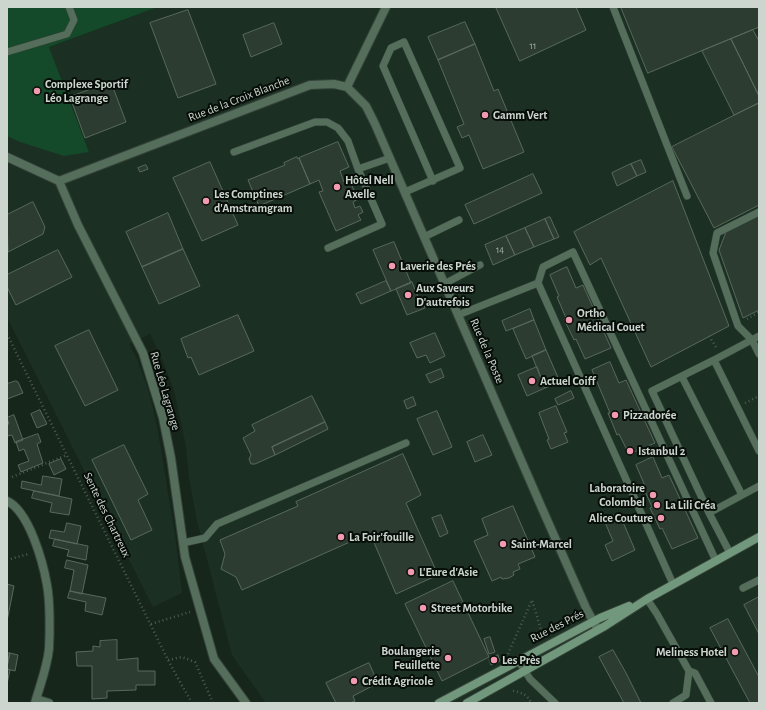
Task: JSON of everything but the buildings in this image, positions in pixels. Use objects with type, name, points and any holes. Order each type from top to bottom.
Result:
[{"type":"main road","name":"Rue des Prés","points":[[467,703],[598,630],[647,598],[730,553],[758,540]]},
{"type":"main road","name":"Rue des Prés","points":[[439,703],[593,621],[647,598]]},
{"type":"street","points":[[347,87],[386,7]]},
{"type":"street","name":"Rue de la Croix Blanche","points":[[59,181],[310,86],[334,84],[347,87]]},
{"type":"street","name":"Rue de la Poste","points":[[347,87],[366,106],[405,192],[536,494],[598,630]]},
{"type":"street","points":[[7,157],[59,181]]},
{"type":"street","name":"Rue Léo Lagrange","points":[[59,181],[78,225],[143,353],[163,418],[185,557],[214,659],[246,703]]},
{"type":"street","points":[[7,501],[22,514],[32,532],[47,586],[49,649],[46,670],[36,701],[49,703]]},
{"type":"street","name":"Rue Léo Lagrange","points":[[225,675],[241,703]]},
{"type":"lane","points":[[7,52],[67,34],[74,20],[69,7]]},
{"type":"lane","points":[[613,7],[687,196]]},
{"type":"lane","points":[[405,192],[433,181],[460,168],[404,42],[391,48],[383,66],[433,181]]},
{"type":"lane","points":[[234,152],[315,122],[327,122],[338,128],[348,141],[358,169],[382,224],[328,248]]},
{"type":"lane","points":[[358,169],[390,158]]},
{"type":"lane","points":[[759,212],[717,233],[713,253],[738,326],[752,340],[759,354]]},
{"type":"lane","points":[[424,237],[458,220]]},
{"type":"lane","points":[[673,584],[538,283],[543,267],[573,252],[716,561]]},
{"type":"lane","points":[[444,284],[480,265]]},
{"type":"lane","points":[[458,315],[538,283]]},
{"type":"lane","points":[[730,553],[709,513],[652,391],[682,377],[759,336]]},
{"type":"lane","points":[[714,360],[759,451]]},
{"type":"lane","points":[[682,377],[742,495]]},
{"type":"lane","points":[[183,543],[205,538],[217,524],[406,443]]},
{"type":"lane","points":[[709,513],[759,486]]},
{"type":"lane","points":[[743,588],[759,580]]},
{"type":"lane","points":[[647,598],[689,671],[686,695],[673,703]]},
{"type":"lane","points":[[518,660],[530,679],[555,703]]},
{"type":"lane","points":[[689,671],[695,673],[711,703]]},
{"type":"path","points":[[743,320],[759,312]]},
{"type":"path","name":"Sente des Chartreux","points":[[7,334],[168,660],[192,703]]},
{"type":"path","points":[[709,336],[716,348],[722,344]]},
{"type":"path","points":[[744,403],[759,396]]},
{"type":"path","points":[[12,477],[67,455]]},
{"type":"path","points":[[7,560],[38,551]]},
{"type":"path","points":[[507,655],[532,600],[544,638],[550,636]]},
{"type":"path","points":[[150,624],[200,609]]},
{"type":"path","points":[[168,660],[182,657],[195,662],[213,703]]},
{"type":"path","points":[[507,691],[520,693],[530,699],[531,703]]},
{"type":"shaded area","points":[[158,7],[759,7],[759,703],[266,703],[232,655],[197,521],[189,477],[186,446],[173,387],[150,334],[129,344],[137,359],[150,395],[158,432],[175,535],[182,593],[153,607],[7,317],[7,136],[89,152],[49,47]]},
{"type":"green space","name":"Complexe Sportif Léo Lagrange","points":[[7,7],[158,7],[49,47],[89,152],[64,156],[20,142],[7,136]]},
{"type":"place","name":"Complexe Sportif Léo Lagrange","points":[[37,91]]},
{"type":"place","name":"Gamm Vert","points":[[485,115]]},
{"type":"place","name":"Hôtel Nell Axelle","points":[[337,187]]},
{"type":"place","name":"Les Comptines d'Amstramgram","points":[[206,201]]},
{"type":"place","name":"Laverie des Prés","points":[[392,266]]},
{"type":"place","name":"Aux Saveurs D'autrefois","points":[[408,295]]},
{"type":"place","name":"Ortho Médical Couet","points":[[569,320]]},
{"type":"place","name":"Actuel Coiff","points":[[532,381]]},
{"type":"place","name":"Pizzadorée","points":[[615,415]]},
{"type":"place","name":"Istanbul 2","points":[[630,451]]},
{"type":"place","name":"Laboratoire Colombel","points":[[653,495]]},
{"type":"place","name":"La Lili Créa","points":[[657,505]]},
{"type":"place","name":"Alice Couture","points":[[661,518]]},
{"type":"place","name":"La Foir'fouille","points":[[341,537]]},
{"type":"place","name":"Saint-Marcel","points":[[503,544]]},
{"type":"place","name":"L'Eure d'Asie","points":[[411,572]]},
{"type":"place","name":"Street Motorbike","points":[[423,608]]},
{"type":"place","name":"Meliness Hotel","points":[[735,652]]},
{"type":"place","name":"Boulangerie Feuillette","points":[[448,658]]},
{"type":"place","name":"Les Près","points":[[494,660]]},
{"type":"place","name":"Crédit Agricole","points":[[354,681]]}]
